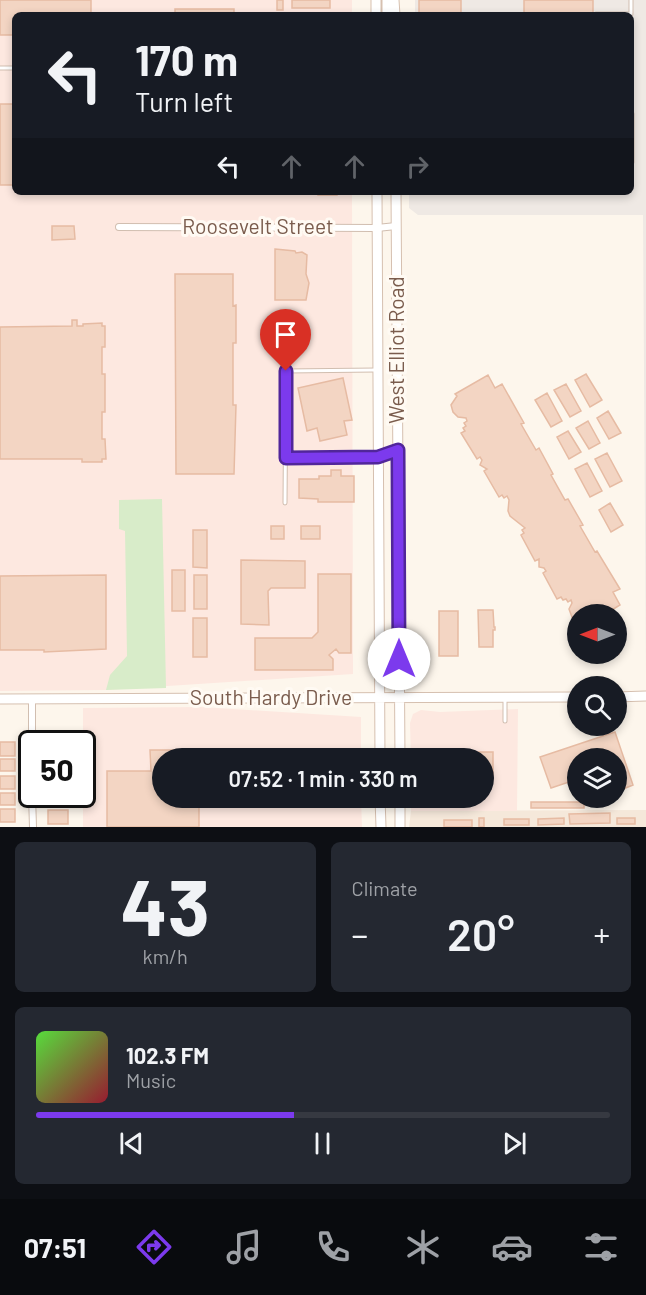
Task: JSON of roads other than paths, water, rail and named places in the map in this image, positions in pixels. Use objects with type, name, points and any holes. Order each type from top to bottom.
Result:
[{"type":"main road","name":"West Elliot Road","points":[[377,195],[380,748]]},
{"type":"main road","name":"West Elliot Road","points":[[396,195],[400,748]]},
{"type":"main road","points":[[627,697],[646,696]]},
{"type":"main road","name":"South Hardy Drive","points":[[0,699],[567,697]]},
{"type":"main road","points":[[380,808],[381,827]]},
{"type":"main road","points":[[400,808],[400,827]]},
{"type":"street","name":"Roosevelt Street","points":[[119,227],[377,228],[396,226]]},
{"type":"street","points":[[32,699],[32,730]]},
{"type":"street","points":[[32,808],[33,827]]},
{"type":"lane","points":[[285,503],[286,371],[378,370]]},
{"type":"lane","points":[[286,458],[378,457],[398,450]]},
{"type":"lane","points":[[505,698],[505,721]]}]
